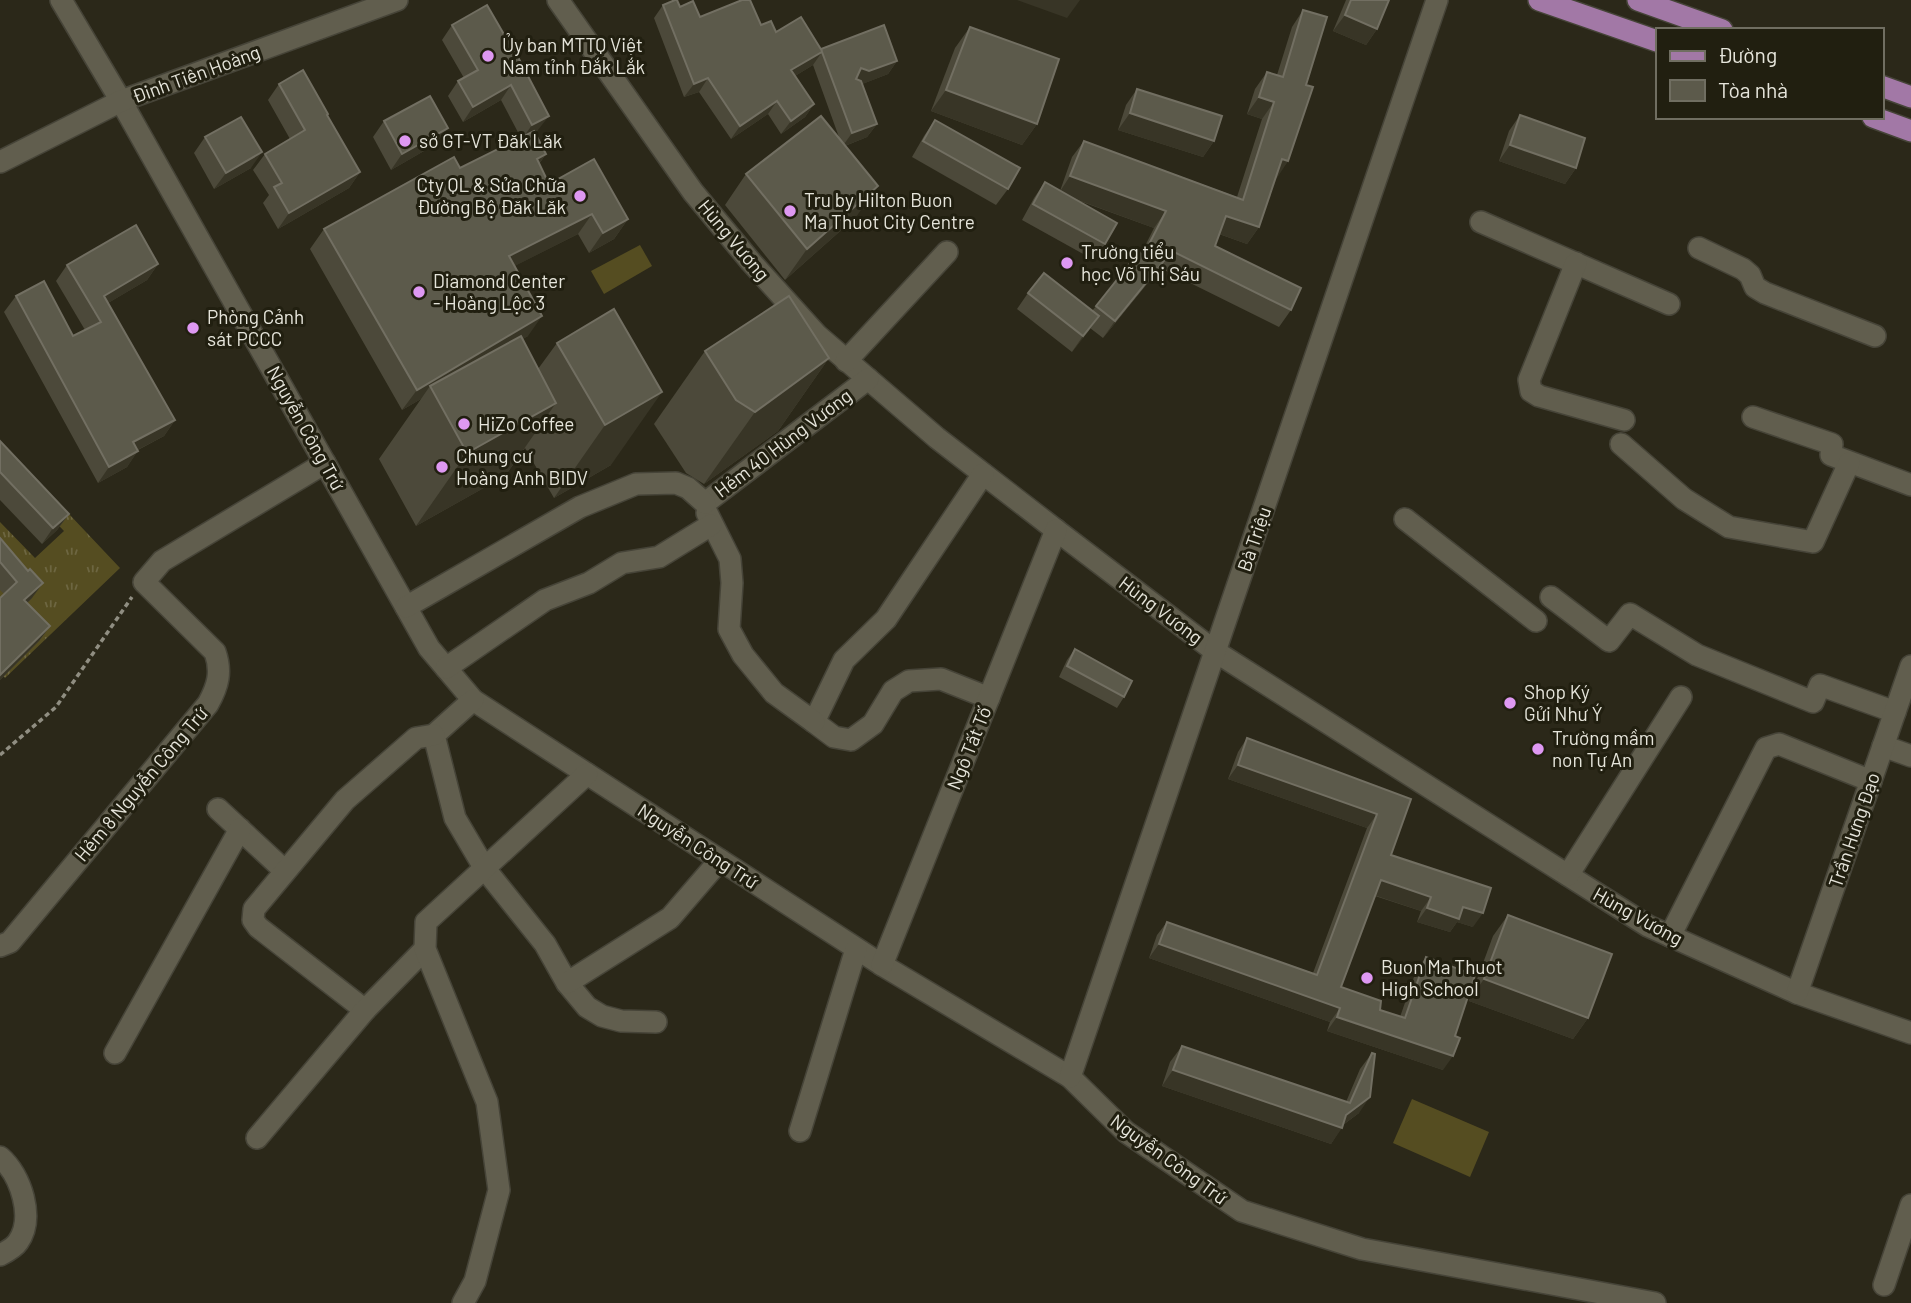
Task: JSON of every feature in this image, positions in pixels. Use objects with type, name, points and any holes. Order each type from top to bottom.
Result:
[{"type":"main road","points":[[1539,0],[1656,41]]},
{"type":"main road","points":[[1638,0],[1716,28]]},
{"type":"main road","points":[[1883,87],[1911,97]]},
{"type":"main road","points":[[1878,119],[1911,131]]},
{"type":"street","name":"Nguyễn Công Trứ","points":[[61,0],[429,648],[473,699],[856,949],[1070,1077],[1126,1132],[1242,1211],[1362,1249],[1656,1303]]},
{"type":"street","name":"Đinh Tiên Hoàng","points":[[0,162],[121,102],[364,5],[397,0]]},
{"type":"street","name":"Hùng Vương","points":[[558,0],[693,192],[817,335],[983,474],[1056,530],[1216,652],[1648,926],[1797,993],[1911,1034]]},
{"type":"street","name":"Bà Triệu","points":[[1070,1077],[1437,0]]},
{"type":"street","points":[[1481,222],[1669,304]]},
{"type":"street","points":[[1699,248],[1743,269],[1750,275],[1755,287],[1765,293],[1875,336]]},
{"type":"street","points":[[846,360],[947,252]]},
{"type":"street","points":[[1576,263],[1529,380],[1531,391],[1539,396],[1624,420]]},
{"type":"street","name":"Hẻm 40 Hùng Vương","points":[[868,379],[705,503],[711,525],[730,559],[732,583],[729,629],[743,655],[774,693],[834,737],[851,740],[873,724],[893,691],[909,681],[941,680],[989,698]]},
{"type":"street","points":[[1752,417],[1832,444],[1831,455],[1911,485]]},
{"type":"street","points":[[1621,444],[1684,499],[1729,527],[1813,541],[1849,463]]},
{"type":"street","points":[[144,582],[162,561],[325,463]]},
{"type":"street","points":[[814,722],[844,660],[886,619],[983,474]]},
{"type":"street","points":[[406,607],[580,507],[636,484],[676,483],[688,488],[705,503]]},
{"type":"street","points":[[1405,519],[1536,621]]},
{"type":"street","points":[[446,668],[545,600],[589,583],[622,564],[659,557],[711,525]]},
{"type":"street","name":"Ngô Tất Tố","points":[[882,965],[1056,530]]},
{"type":"street","name":"Hẻm 8 Nguyễn Công Trứ","points":[[0,946],[10,942],[208,704],[216,688],[220,667],[215,652],[144,582]]},
{"type":"street","points":[[1551,597],[1609,641],[1630,614],[1697,655],[1813,702],[1820,685],[1895,712]]},
{"type":"street","name":"Trần Hưng Đạo","points":[[1797,993],[1911,666]]},
{"type":"street","points":[[1568,875],[1681,698]]},
{"type":"street","points":[[365,1010],[279,945],[253,920],[254,909],[345,800],[416,738],[434,735],[473,699]]},
{"type":"street","points":[[434,735],[455,818],[485,869],[545,944],[567,982],[587,1007],[602,1016],[621,1021],[656,1022]]},
{"type":"street","points":[[1670,936],[1766,748],[1779,744],[1871,781]]},
{"type":"street","points":[[1883,746],[1911,756]]},
{"type":"street","points":[[463,1303],[475,1281],[499,1190],[486,1102],[425,949],[426,922],[587,774]]},
{"type":"street","points":[[218,809],[285,871]]},
{"type":"street","points":[[115,1053],[240,829]]},
{"type":"street","points":[[567,982],[670,918],[720,860]]},
{"type":"street","points":[[257,1138],[365,1010],[425,949]]},
{"type":"street","points":[[800,1131],[856,949]]},
{"type":"street","points":[[0,1157],[15,1177],[24,1196],[25,1229],[17,1244],[0,1255]]},
{"type":"street","points":[[1884,1285],[1911,1205]]},
{"type":"path","points":[[0,755],[56,707],[123,607],[144,582]]},
{"type":"green space","points":[[640,245],[652,266],[604,294],[591,271]]},
{"type":"green space","points":[[0,441],[120,568],[5,678],[0,672],[0,522],[35,558],[64,531],[0,464]]},
{"type":"green space","points":[[1412,1099],[1489,1132],[1470,1177],[1393,1143]]},
{"type":"building","points":[[675,0],[680,7],[693,1],[700,17],[742,0],[750,0],[761,25],[771,21],[776,32],[801,17],[822,51],[821,49],[884,25],[897,61],[869,71],[861,68],[856,79],[861,81],[877,124],[852,133],[822,52],[791,70],[814,104],[791,121],[777,101],[740,126],[708,78],[694,84],[663,5]]},
{"type":"building","points":[[1351,0],[1389,0],[1377,29],[1345,15]]},
{"type":"building","points":[[487,5],[549,116],[532,125],[511,85],[473,107],[458,81],[478,70],[452,25]]},
{"type":"building","points":[[1303,10],[1327,17],[1306,85],[1313,87],[1288,161],[1282,159],[1259,227],[1226,216],[1215,246],[1301,288],[1291,310],[1172,251],[1115,321],[1096,306],[1143,247],[1146,250],[1166,211],[1070,176],[1084,141],[1243,200],[1274,102],[1259,97],[1267,72],[1283,77]]},
{"type":"building","points":[[970,27],[1059,59],[1037,124],[946,90]]},
{"type":"building","points":[[303,70],[360,172],[289,213],[274,187],[282,183],[265,154],[305,130],[279,84]]},
{"type":"building","points":[[1137,89],[1222,116],[1214,141],[1130,113]]},
{"type":"building","points":[[430,96],[448,128],[402,154],[384,121]]},
{"type":"building","points":[[1520,115],[1585,138],[1576,168],[1510,145]]},
{"type":"building","points":[[821,116],[878,186],[807,249],[746,174]]},
{"type":"building","points":[[241,117],[262,152],[226,173],[205,137]]},
{"type":"building","points":[[935,120],[1020,168],[1008,189],[923,141]]},
{"type":"building","points":[[534,131],[546,154],[537,159],[549,184],[594,159],[628,219],[603,233],[592,214],[509,256],[542,316],[417,390],[324,229],[454,157],[460,168]]},
{"type":"building","points":[[1045,182],[1117,223],[1105,244],[1033,204]]},
{"type":"building","points":[[136,225],[158,264],[104,296],[175,420],[133,442],[138,451],[109,467],[16,296],[44,281],[73,336],[101,322],[67,265]]},
{"type":"building","points":[[1044,273],[1099,316],[1083,336],[1028,293]]},
{"type":"building","points":[[789,296],[829,358],[755,412],[736,400],[705,351]]},
{"type":"building","points":[[614,309],[662,392],[605,425],[557,343]]},
{"type":"building","points":[[521,336],[556,403],[467,453],[430,386]]},
{"type":"building","points":[[0,441],[69,514],[53,528],[0,472]]},
{"type":"building","points":[[0,538],[28,571],[30,569],[43,583],[24,600],[50,626],[0,675],[0,598],[17,582],[0,562]]},
{"type":"building","points":[[1075,649],[1132,681],[1124,697],[1067,666]]},
{"type":"building","points":[[1247,738],[1411,799],[1391,855],[1491,888],[1483,913],[1463,907],[1459,919],[1427,908],[1431,897],[1381,880],[1341,987],[1381,1001],[1380,1010],[1405,1018],[1426,957],[1475,975],[1455,1036],[1460,1038],[1453,1056],[1337,1017],[1340,1008],[1159,944],[1167,922],[1317,975],[1377,814],[1238,765]]},
{"type":"building","points":[[1508,915],[1612,954],[1588,1018],[1484,979]]},
{"type":"building","points":[[1182,1046],[1350,1103],[1372,1053],[1375,1054],[1370,1097],[1346,1115],[1342,1128],[1173,1070]]},
{"type":"place","name":"Ủy ban MTTQ Việt Nam tỉnh Đắk Lắk","points":[[488,56]]},
{"type":"place","name":"sở GT-VT Đăk Lăk","points":[[405,141]]},
{"type":"place","name":"Cty QL & Sửa Chữa Đường Bộ Đăk Lăk","points":[[580,196]]},
{"type":"place","name":"Tru by Hilton Buon Ma Thuot City Centre","points":[[790,211]]},
{"type":"place","name":"Trường tiểu học Võ Thị Sáu","points":[[1067,263]]},
{"type":"place","name":"Diamond Center - Hoàng Lộc 3","points":[[419,292]]},
{"type":"place","name":"Phòng Cảnh sát PCCC","points":[[193,328]]},
{"type":"place","name":"HiZo Coffee","points":[[464,424]]},
{"type":"place","name":"Chung cư Hoàng Anh BIDV","points":[[442,467]]},
{"type":"place","name":"Shop Ký Gửi Như Ý","points":[[1510,703]]},
{"type":"place","name":"Trường mầm non Tự An","points":[[1538,749]]},
{"type":"place","name":"Buon Ma Thuot High School","points":[[1367,978]]}]
